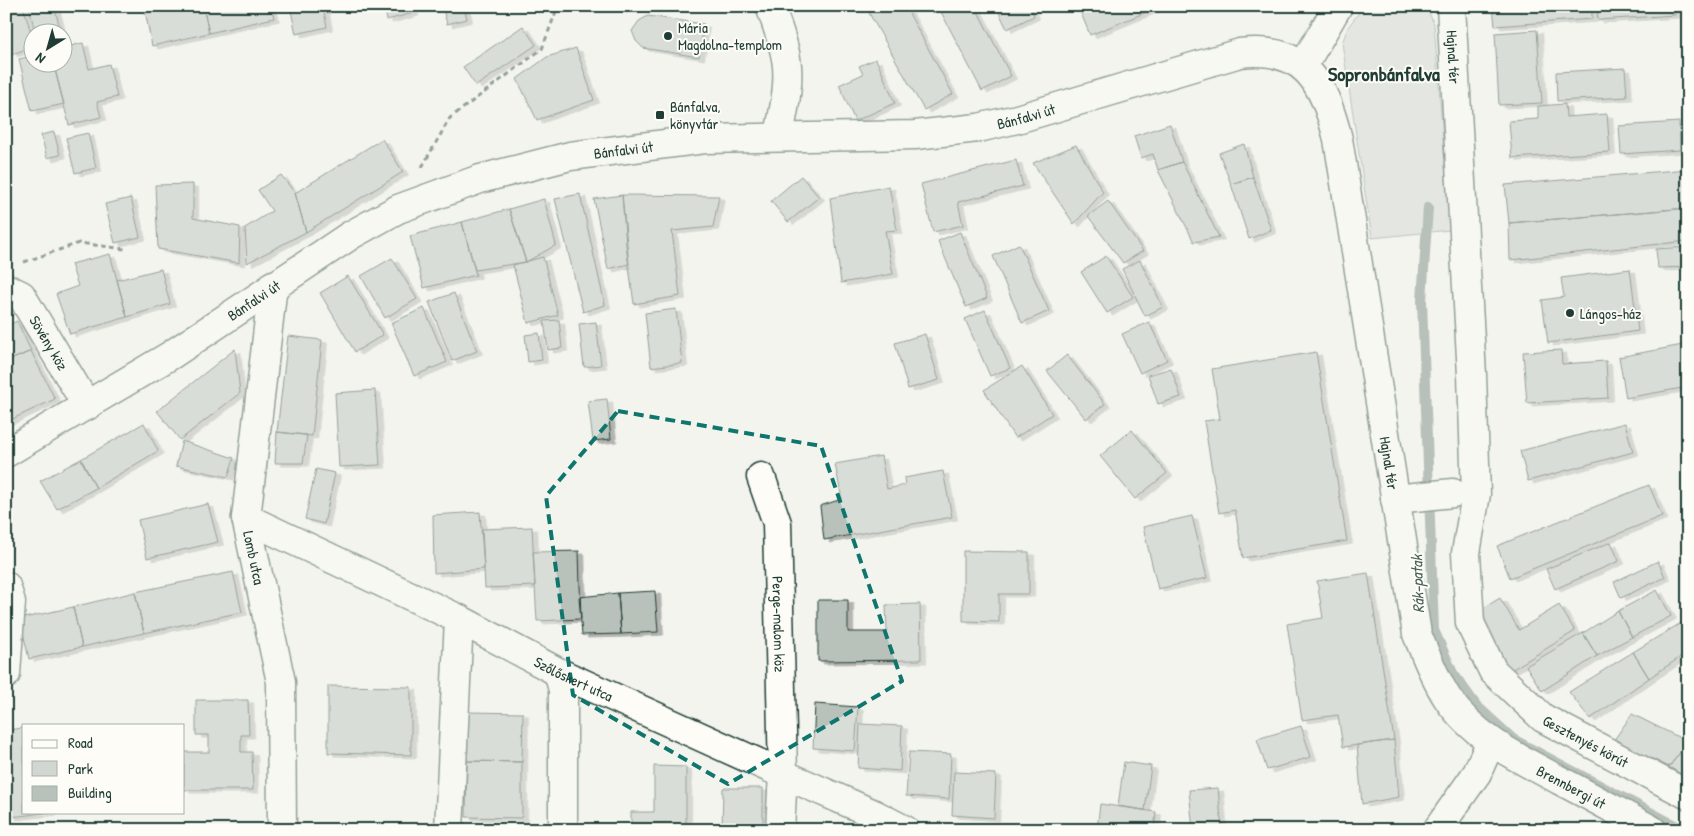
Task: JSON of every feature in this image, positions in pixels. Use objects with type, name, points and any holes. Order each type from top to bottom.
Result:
[{"type":"street","points":[[770,6],[783,44],[787,67],[787,89],[779,136]]},
{"type":"street","points":[[1303,66],[1338,6]]},
{"type":"street","name":"Hajnal tér","points":[[1451,6],[1472,375],[1463,493],[1467,587],[1470,624],[1493,671]]},
{"type":"street","name":"Bánfalvi út","points":[[6,452],[171,355],[351,235],[398,209],[480,179],[570,156],[633,146],[705,138],[915,135],[978,128],[1017,119],[1240,53],[1262,50],[1277,53],[1303,66]]},
{"type":"street","name":"Hajnal tér","points":[[1303,66],[1320,88],[1338,139],[1376,366],[1407,497],[1418,634],[1430,666],[1449,700],[1470,724],[1491,741]]},
{"type":"street","name":"Sövény köz","points":[[11,276],[87,406]]},
{"type":"street","name":"Lomb utca","points":[[274,285],[246,518],[281,682],[282,830]]},
{"type":"street","name":"Perge-malom köz","points":[[761,477],[777,523],[783,774],[780,830]]},
{"type":"street","points":[[1407,497],[1463,493]]},
{"type":"street","name":"Szőlőskert utca","points":[[246,518],[459,619],[558,672],[874,814],[905,830]]},
{"type":"street","points":[[6,586],[11,602],[6,674]]},
{"type":"street","points":[[449,830],[459,619]]},
{"type":"street","name":"Gesztenyés körút","points":[[1493,671],[1543,718],[1688,795]]},
{"type":"street","points":[[558,672],[563,690],[563,830]]},
{"type":"street","points":[[1437,830],[1477,773],[1491,741]]},
{"type":"street","name":"Brennbergi út","points":[[1491,741],[1652,830]]},
{"type":"path","points":[[421,168],[450,118],[542,49],[558,6]]},
{"type":"path","points":[[11,276],[79,244],[125,249]]},
{"type":"highlighted area","points":[[618,411],[821,446],[902,681],[728,784],[573,695],[546,496]]},
{"type":"green space","points":[[1364,6],[1426,6],[1434,24],[1450,230],[1372,238],[1342,43],[1348,27]]},
{"type":"building","points":[[23,6],[28,22],[22,22],[22,50],[12,54],[6,34],[6,11]]},
{"type":"building","points":[[29,6],[54,6],[58,22],[33,22]]},
{"type":"building","points":[[144,6],[203,6],[209,33],[152,46]]},
{"type":"building","points":[[203,6],[271,6],[274,18],[209,33]]},
{"type":"building","points":[[290,6],[325,6],[323,7],[327,27],[296,34]]},
{"type":"building","points":[[384,6],[412,6],[413,13],[387,20]]},
{"type":"building","points":[[442,6],[464,6],[467,19],[447,24]]},
{"type":"building","points":[[880,6],[905,6],[953,94],[924,110],[869,13]]},
{"type":"building","points":[[938,6],[975,6],[1011,76],[982,91]]},
{"type":"building","points":[[996,6],[1030,6],[1034,16],[1007,29]]},
{"type":"building","points":[[1078,6],[1161,6],[1090,35]]},
{"type":"building","points":[[1493,6],[1592,6],[1592,19],[1495,26]]},
{"type":"building","points":[[1597,6],[1674,6],[1675,15],[1598,20]]},
{"type":"building","name":"Mária Magdolna-templom","points":[[648,16],[704,24],[699,57],[643,48],[636,41],[632,31],[639,21]]},
{"type":"building","points":[[523,26],[536,45],[476,86],[463,67]]},
{"type":"building","points":[[1537,30],[1542,103],[1499,105],[1495,33]]},
{"type":"building","points":[[83,43],[89,69],[109,64],[117,97],[97,102],[101,117],[69,125],[56,72],[72,72],[72,46]]},
{"type":"building","points":[[576,48],[594,100],[537,120],[517,79],[547,57]]},
{"type":"building","points":[[22,58],[22,71],[19,59]]},
{"type":"building","points":[[876,59],[895,103],[855,121],[839,85],[863,74],[859,66]]},
{"type":"building","points":[[1625,68],[1627,97],[1557,101],[1556,72]]},
{"type":"building","points":[[22,72],[56,72],[64,104],[32,111]]},
{"type":"building","points":[[1565,104],[1566,117],[1607,114],[1610,152],[1512,158],[1509,121],[1538,119],[1538,106]]},
{"type":"building","points":[[1679,122],[1680,150],[1621,154],[1619,126]]},
{"type":"building","points":[[1170,124],[1182,162],[1158,170],[1153,154],[1141,158],[1134,136]]},
{"type":"building","points":[[54,132],[60,155],[47,158],[41,135]]},
{"type":"building","points":[[88,133],[96,168],[75,173],[66,138]]},
{"type":"building","points":[[382,139],[403,172],[306,232],[295,193]]},
{"type":"building","points":[[1244,144],[1253,177],[1231,184],[1219,153]]},
{"type":"building","points":[[1076,145],[1103,192],[1074,224],[1033,163]]},
{"type":"building","points":[[1016,160],[1023,186],[958,202],[963,225],[933,232],[921,184]]},
{"type":"building","points":[[1182,162],[1219,237],[1194,242],[1158,170]]},
{"type":"building","points":[[1688,169],[1688,208],[1509,223],[1505,185]]},
{"type":"building","points":[[281,175],[295,193],[306,232],[247,263],[245,228],[272,211],[258,190]]},
{"type":"building","points":[[801,176],[819,197],[788,222],[771,201]]},
{"type":"building","points":[[1253,177],[1271,230],[1249,239],[1231,184]]},
{"type":"building","points":[[193,184],[193,218],[240,227],[239,263],[158,249],[155,185]]},
{"type":"building","points":[[889,186],[897,230],[885,231],[893,274],[841,283],[830,198]]},
{"type":"building","points":[[580,194],[605,305],[583,312],[555,199]]},
{"type":"building","points":[[622,195],[629,264],[608,269],[594,199]]},
{"type":"building","points":[[622,195],[719,196],[713,227],[672,231],[680,296],[634,304]]},
{"type":"building","points":[[131,198],[140,237],[115,243],[105,204]]},
{"type":"building","points":[[544,199],[556,245],[526,262],[509,209]]},
{"type":"building","points":[[1108,201],[1143,251],[1123,263],[1088,216]]},
{"type":"building","points":[[1688,208],[1688,241],[1510,260],[1509,223]]},
{"type":"building","points":[[509,209],[526,262],[475,270],[462,222]]},
{"type":"building","points":[[462,222],[476,275],[424,288],[410,236]]},
{"type":"building","points":[[960,232],[987,298],[966,307],[938,241]]},
{"type":"building","points":[[1019,244],[1049,311],[1022,323],[993,256]]},
{"type":"building","points":[[1688,247],[1688,267],[1658,268],[1656,249]]},
{"type":"building","points":[[110,254],[127,317],[70,334],[56,294],[78,286],[71,264]]},
{"type":"building","points":[[1106,256],[1133,297],[1107,313],[1081,272]]},
{"type":"building","points":[[543,257],[558,315],[528,323],[513,265]]},
{"type":"building","points":[[392,258],[417,299],[385,318],[361,276]]},
{"type":"building","points":[[1140,260],[1163,307],[1145,316],[1122,269]]},
{"type":"building","points":[[161,269],[170,304],[127,317],[117,280]]},
{"type":"building","points":[[1630,269],[1638,331],[1548,343],[1542,300],[1564,297],[1561,278]]},
{"type":"building","points":[[348,276],[383,335],[355,352],[320,293]]},
{"type":"building","points":[[454,293],[477,351],[452,361],[429,302]]},
{"type":"building","points":[[424,308],[447,362],[414,376],[391,323]]},
{"type":"building","points":[[676,309],[682,363],[651,367],[645,313]]},
{"type":"building","points":[[985,310],[1010,368],[990,376],[965,319]]},
{"type":"building","points":[[559,320],[562,348],[548,350],[544,321]]},
{"type":"building","points":[[17,321],[31,351],[6,362],[6,326]]},
{"type":"building","points":[[596,322],[601,365],[584,367],[579,324]]},
{"type":"building","points":[[1149,322],[1167,360],[1140,373],[1122,334]]},
{"type":"building","points":[[539,333],[542,360],[528,362],[525,335]]},
{"type":"building","points":[[925,334],[939,380],[908,389],[895,343]]},
{"type":"building","points":[[288,336],[322,340],[312,436],[277,432]]},
{"type":"building","points":[[1688,344],[1688,387],[1626,398],[1619,357]]},
{"type":"building","points":[[235,349],[240,393],[180,440],[157,411]]},
{"type":"building","points":[[1561,350],[1562,364],[1606,361],[1608,398],[1527,403],[1523,352]]},
{"type":"building","points":[[31,351],[55,399],[6,422],[6,362]]},
{"type":"building","points":[[1316,352],[1347,541],[1243,558],[1235,510],[1219,513],[1204,421],[1220,419],[1212,369]]},
{"type":"building","points":[[1067,355],[1105,404],[1086,419],[1047,371]]},
{"type":"building","points":[[1022,366],[1052,414],[1015,438],[984,390]]},
{"type":"building","points":[[1171,368],[1181,397],[1158,404],[1148,375]]},
{"type":"building","points":[[375,390],[380,465],[339,467],[335,393]]},
{"type":"building","points":[[607,399],[611,439],[593,441],[588,401]]},
{"type":"building","points":[[144,423],[158,451],[96,488],[81,459]]},
{"type":"building","points":[[1625,423],[1633,452],[1528,481],[1520,451]]},
{"type":"building","points":[[1132,430],[1167,473],[1135,499],[1100,456]]},
{"type":"building","points":[[277,432],[307,435],[303,463],[275,463]]},
{"type":"building","points":[[182,441],[234,458],[228,477],[176,466]]},
{"type":"building","points":[[881,456],[887,489],[905,485],[904,478],[943,471],[952,517],[824,540],[820,506],[842,499],[835,464]]},
{"type":"building","points":[[81,459],[96,488],[57,509],[40,481]]},
{"type":"building","points":[[316,469],[335,473],[324,524],[305,519]]},
{"type":"building","points":[[1649,485],[1662,516],[1510,578],[1497,546]]},
{"type":"building","points":[[208,504],[218,542],[147,558],[138,520]]},
{"type":"building","points":[[480,512],[484,569],[434,573],[433,515]]},
{"type":"building","points":[[1192,516],[1207,578],[1158,589],[1143,527]]},
{"type":"building","points":[[532,527],[535,586],[485,588],[482,529]]},
{"type":"building","points":[[1611,542],[1619,561],[1555,589],[1546,569]]},
{"type":"building","points":[[579,551],[581,619],[537,621],[533,552]]},
{"type":"building","points":[[963,551],[1029,552],[1029,594],[999,594],[999,622],[963,621]]},
{"type":"building","points":[[1658,561],[1665,577],[1621,598],[1614,582]]},
{"type":"building","points":[[233,572],[242,612],[144,633],[135,592]]},
{"type":"building","points":[[1368,573],[1394,740],[1343,747],[1338,715],[1302,720],[1287,624],[1323,618],[1317,581]]},
{"type":"building","points":[[1657,590],[1671,616],[1632,637],[1618,611]]},
{"type":"building","points":[[655,591],[658,632],[621,634],[618,593]]},
{"type":"building","points":[[135,592],[144,633],[82,647],[73,607]]},
{"type":"building","points":[[618,593],[621,634],[582,635],[579,597]]},
{"type":"building","points":[[1500,598],[1519,630],[1559,605],[1575,631],[1508,672],[1472,615]]},
{"type":"building","points":[[818,600],[848,600],[848,632],[887,632],[886,605],[920,604],[921,660],[818,661]]},
{"type":"building","points":[[73,607],[82,647],[29,659],[20,619]]},
{"type":"building","points":[[1618,611],[1632,637],[1597,656],[1583,633]]},
{"type":"building","points":[[1688,620],[1688,637],[1681,623]]},
{"type":"building","points":[[1681,623],[1688,637],[1688,652],[1649,678],[1633,652]]},
{"type":"building","points":[[1583,633],[1597,656],[1542,691],[1526,666]]},
{"type":"building","points":[[1633,652],[1649,678],[1590,719],[1569,692]]},
{"type":"building","points":[[328,686],[411,687],[411,755],[328,753]]},
{"type":"building","points":[[196,700],[248,700],[249,735],[241,735],[241,752],[252,752],[253,790],[185,790],[185,752],[209,752],[209,735],[196,735]]},
{"type":"building","points":[[815,704],[858,707],[855,751],[813,748]]},
{"type":"building","points":[[468,712],[523,713],[522,762],[467,761]]},
{"type":"building","points":[[1632,714],[1688,742],[1669,767],[1614,740]]},
{"type":"building","points":[[860,724],[902,726],[900,771],[858,768]]},
{"type":"building","points":[[1301,726],[1311,757],[1267,770],[1257,739]]},
{"type":"building","points":[[22,728],[22,814],[36,814],[11,817],[9,798],[6,798],[6,730]]},
{"type":"building","points":[[1394,740],[1399,797],[1362,804],[1357,745]]},
{"type":"building","points":[[1688,742],[1688,778],[1669,767]]},
{"type":"building","points":[[909,752],[951,754],[949,799],[906,796]]},
{"type":"building","points":[[467,761],[522,762],[522,818],[466,817]]},
{"type":"building","points":[[1124,762],[1151,766],[1145,810],[1118,806]]},
{"type":"building","points":[[654,766],[686,767],[686,830],[631,830],[631,812],[654,812]]},
{"type":"building","points":[[954,772],[996,774],[994,818],[952,815]]},
{"type":"building","points":[[723,788],[763,788],[763,830],[722,830]]},
{"type":"building","points":[[1218,788],[1222,830],[1193,830],[1189,790]]},
{"type":"building","points":[[1100,804],[1156,812],[1154,830],[1097,830]]},
{"type":"waterway","name":"Rák-patak","points":[[1428,207],[1422,301],[1434,630],[1453,673],[1476,705],[1513,739],[1684,830]]},
{"type":"place","name":"Mária Magdolna-templom","points":[[668,36]]},
{"type":"place","name":"Bánfalva, könyvtár","points":[[660,115]]},
{"type":"place","name":"Lángos-ház","points":[[1570,313]]},
{"type":"district","name":"Sopronbánfalva","points":[[1384,73]]}]
